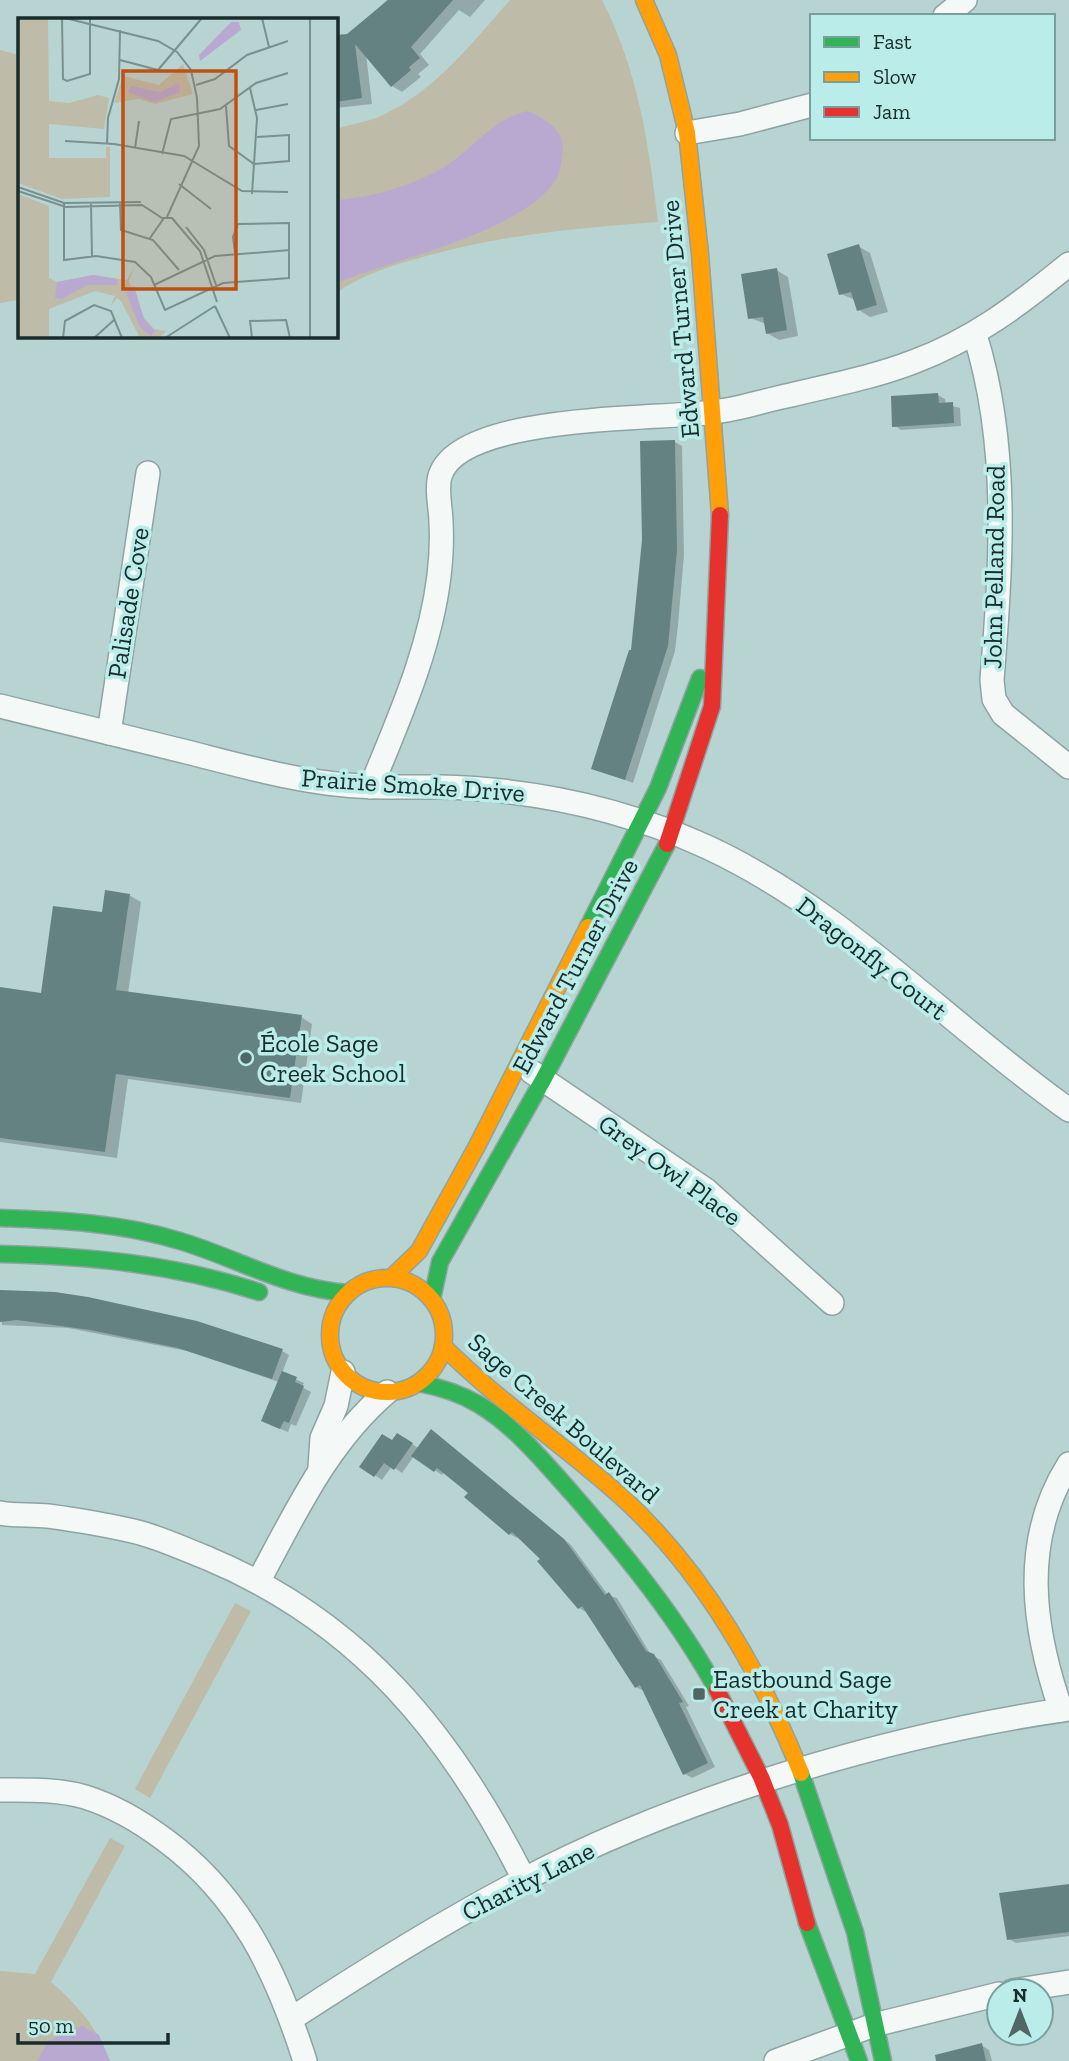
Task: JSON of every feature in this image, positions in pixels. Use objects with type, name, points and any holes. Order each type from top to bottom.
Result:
[{"type":"street","name":"Edward Turner Drive","points":[[432,1299],[440,1262],[538,1076],[658,827],[712,706],[721,584],[721,530],[687,133],[668,55],[644,0]]},
{"type":"street","points":[[948,14],[965,0]]},
{"type":"street","points":[[687,133],[740,124],[810,106]]},
{"type":"street","points":[[371,787],[405,702],[430,625],[439,576],[442,527],[439,476],[452,456],[472,445],[529,429],[586,420],[713,412],[846,382],[913,362],[975,335],[1069,264]]},
{"type":"street","name":"John Pelland Road","points":[[975,335],[989,378],[998,457],[1001,522],[992,680],[994,699],[1003,714],[1069,767]]},
{"type":"street","name":"Palisade Cove","points":[[109,733],[148,473]]},
{"type":"street","name":"Edward Turner Drive","points":[[392,1277],[419,1251],[442,1215],[658,827],[715,640]]},
{"type":"street","name":"Prairie Smoke Drive","points":[[0,706],[268,772],[328,783],[371,787],[534,794],[580,802],[658,827]]},
{"type":"street","name":"Dragonfly Court","points":[[658,827],[709,848],[796,898],[861,944],[1028,1081],[1069,1110]]},
{"type":"street","name":"Grey Owl Place","points":[[538,1076],[706,1190],[832,1303]]},
{"type":"street","points":[[0,1218],[91,1223],[135,1229],[227,1257],[308,1290],[348,1293]]},
{"type":"street","points":[[0,1254],[69,1256],[181,1270],[232,1282],[270,1296]]},
{"type":"street","points":[[317,1323],[330,1342],[343,1372],[370,1390],[387,1392],[411,1388],[435,1367],[443,1346],[442,1316],[432,1299],[414,1284],[392,1277],[368,1280],[348,1293],[331,1320],[330,1342]]},
{"type":"street","name":"Sage Creek Boulevard","points":[[443,1346],[464,1367],[607,1484],[645,1520],[682,1565],[741,1651],[780,1777],[853,1928],[863,2029],[859,2061]]},
{"type":"street","points":[[320,1467],[321,1438],[336,1406],[343,1372]]},
{"type":"street","name":"Sage Creek Boulevard","points":[[418,1383],[439,1384],[454,1390],[484,1409],[543,1460],[652,1587],[686,1636],[727,1705],[780,1777],[780,1825],[813,1940],[883,2061]]},
{"type":"street","points":[[258,1582],[320,1467],[359,1419],[387,1392]]},
{"type":"street","points":[[1065,1710],[1038,1628],[1035,1569],[1048,1512],[1069,1464]]},
{"type":"street","points":[[0,1513],[46,1516],[138,1533],[258,1582],[334,1631],[383,1673],[422,1715],[480,1796],[524,1879]]},
{"type":"street","name":"Charity Lane","points":[[291,2019],[404,1946],[524,1879],[667,1817],[780,1777],[922,1739],[1065,1710]]},
{"type":"street","points":[[0,1790],[83,1797],[143,1824],[213,1881],[239,1913],[259,1944],[291,2019],[305,2061]]},
{"type":"street","points":[[776,2061],[863,2029],[985,1998]]},
{"type":"shaded area","points":[[510,0],[602,0],[625,53],[640,108],[658,222],[543,233],[459,248],[381,270],[338,292],[338,128],[383,115],[402,105],[420,93],[467,49]]},
{"type":"shaded area","points":[[0,50],[18,55],[18,300],[0,303]]},
{"type":"shaded area","points":[[528,111],[555,128],[562,140],[558,176],[541,197],[517,214],[456,242],[338,282],[338,200],[376,194],[428,176],[451,163],[492,128]]},
{"type":"shaded area","points":[[235,1603],[251,1611],[150,1798],[135,1789]]},
{"type":"shaded area","points":[[110,1838],[125,1846],[51,1982],[86,2018],[110,2061],[0,2061],[0,1971],[35,1974]]},
{"type":"shaded area","points":[[82,2026],[99,2035],[110,2061],[37,2061],[48,2041]]},
{"type":"building","points":[[388,0],[453,0],[411,47],[420,58],[409,67],[411,70],[391,87],[355,44],[362,98],[338,102],[338,35],[347,34]]},
{"type":"building","points":[[859,244],[877,305],[857,311],[851,292],[839,295],[827,254]]},
{"type":"building","points":[[777,268],[787,330],[766,334],[763,317],[748,319],[741,274]]},
{"type":"building","points":[[938,393],[939,403],[953,402],[954,423],[892,427],[891,396]]},
{"type":"building","points":[[675,440],[677,550],[668,646],[625,780],[591,769],[631,650],[642,540],[640,441]]},
{"type":"building","points":[[105,890],[130,894],[116,990],[302,1015],[290,1098],[116,1074],[105,1152],[0,1138],[0,987],[41,993],[53,906],[102,912]]},
{"type":"building","points":[[0,1290],[55,1292],[88,1297],[197,1321],[283,1349],[272,1379],[178,1348],[90,1330],[17,1320],[0,1322]]},
{"type":"building","points":[[282,1371],[297,1377],[295,1382],[304,1386],[289,1423],[284,1421],[280,1429],[261,1421]]},
{"type":"building","points":[[431,1429],[564,1539],[605,1595],[609,1592],[646,1651],[654,1654],[683,1702],[679,1703],[708,1763],[683,1775],[640,1685],[635,1688],[582,1606],[578,1609],[537,1561],[540,1559],[512,1532],[509,1535],[464,1497],[468,1493],[437,1468],[434,1472],[411,1456]]},
{"type":"building","points":[[397,1433],[413,1443],[394,1470],[384,1463],[374,1477],[359,1467],[382,1434],[392,1440]]},
{"type":"building","points":[[1069,1884],[1069,1932],[1007,1940],[999,1893]]},
{"type":"building","points":[[982,2043],[986,2061],[936,2061],[935,2055]]},
{"type":"traffic: fast","points":[[588,927],[658,788],[700,678]]},
{"type":"traffic: fast","points":[[432,1299],[440,1262],[543,1080],[667,844]]},
{"type":"traffic: fast","points":[[0,1218],[68,1221],[136,1230],[180,1241],[304,1286],[348,1293]]},
{"type":"traffic: fast","points":[[0,1254],[131,1263],[227,1282],[259,1292]]},
{"type":"traffic: fast","points":[[418,1383],[449,1391],[478,1404],[528,1445],[631,1563],[685,1638],[717,1690]]},
{"type":"traffic: fast","points":[[801,1773],[855,1932],[883,2061]]},
{"type":"traffic: fast","points":[[807,1923],[859,2061]]},
{"type":"traffic: slow","points":[[644,0],[668,55],[687,133],[700,254],[720,515]]},
{"type":"traffic: slow","points":[[392,1277],[419,1251],[477,1146],[588,927]]},
{"type":"traffic: slow","points":[[387,1278],[409,1282],[428,1294],[440,1313],[444,1335],[440,1357],[428,1376],[409,1388],[387,1392],[365,1388],[346,1376],[334,1357],[330,1335],[334,1313],[346,1294],[365,1282],[387,1278]]},
{"type":"traffic: slow","points":[[443,1346],[487,1387],[626,1501],[681,1560],[728,1627],[749,1663],[801,1773]]},
{"type":"traffic: jam","points":[[667,844],[712,706],[720,515]]},
{"type":"traffic: jam","points":[[717,1690],[761,1777],[780,1825],[807,1923]]},
{"type":"place","name":"École Sage Creek School","points":[[246,1058]]},
{"type":"place","name":"Eastbound Sage Creek at Charity","points":[[699,1694]]}]
